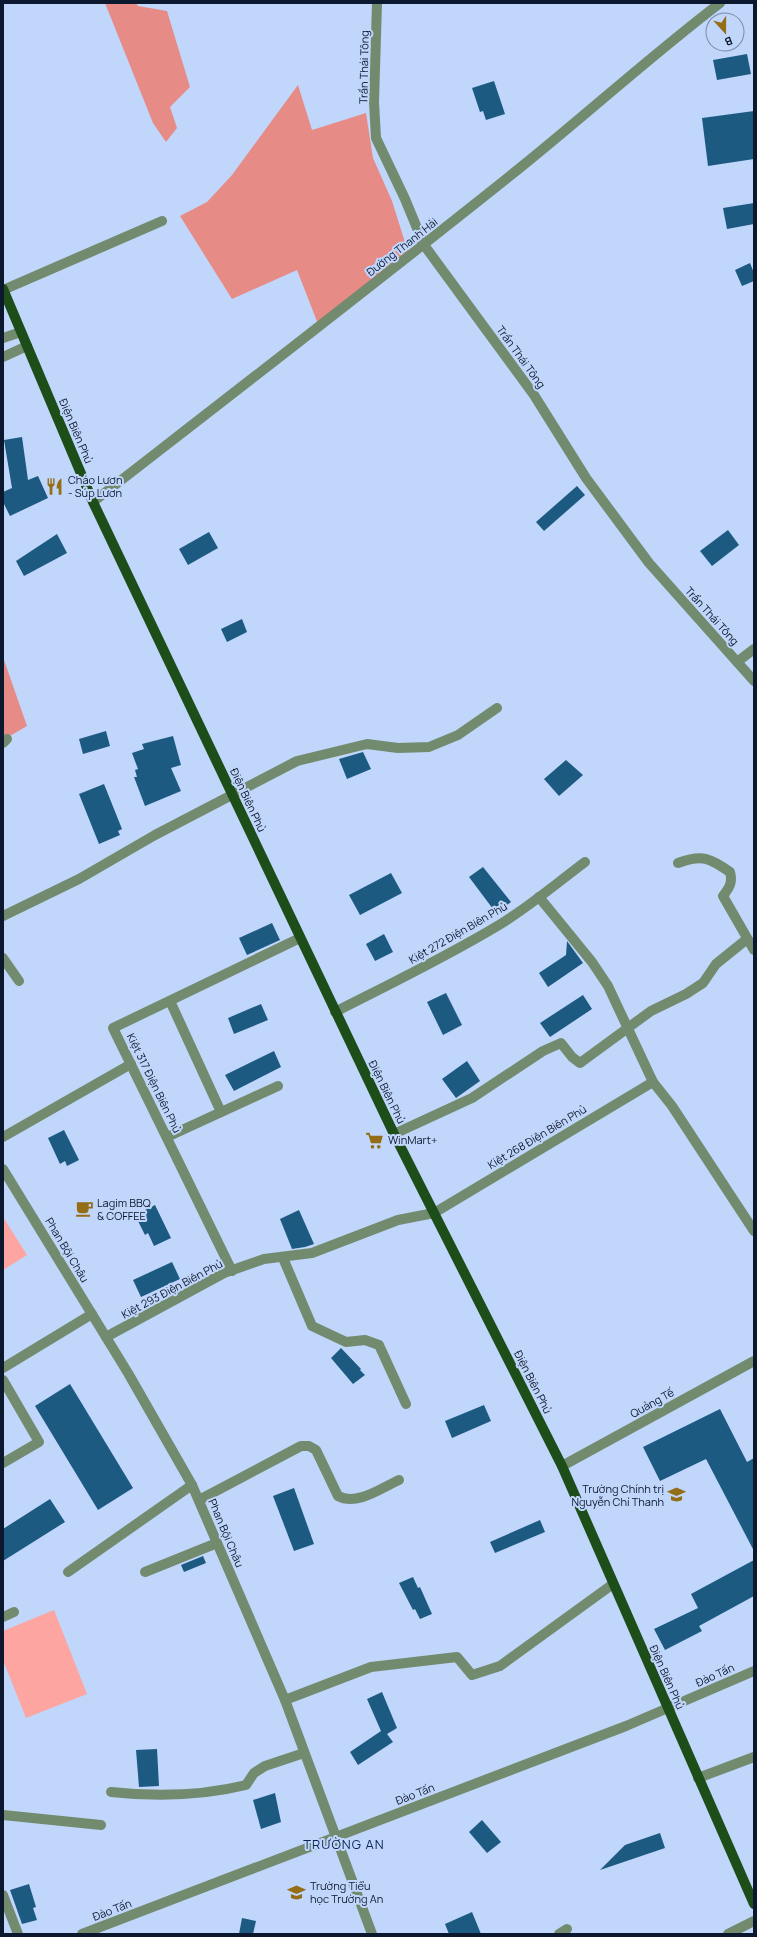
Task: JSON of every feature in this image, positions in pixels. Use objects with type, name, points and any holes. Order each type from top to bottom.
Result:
[{"type":"main road","name":"Điện Biên Phủ","points":[[3,289],[93,502],[335,1012],[394,1134],[562,1466],[667,1709],[754,1904]]},
{"type":"street","name":"Trần Thái Tông","points":[[377,3],[374,102],[376,138],[405,199],[424,245],[534,395],[586,478],[649,563],[754,681]]},
{"type":"street","name":"Đường Thanh Hải","points":[[93,502],[424,245],[564,133],[672,40],[720,3]]},
{"type":"street","points":[[3,289],[162,221]]},
{"type":"street","points":[[3,338],[21,332]]},
{"type":"street","points":[[3,357],[27,346]]},
{"type":"street","points":[[737,662],[754,649]]},
{"type":"street","points":[[3,916],[79,879],[155,836],[298,761],[367,744],[398,748],[429,746],[458,735],[498,708]]},
{"type":"street","points":[[678,863],[697,858],[710,859],[730,872],[732,880],[730,887],[723,896],[754,950]]},
{"type":"street","name":"Kiệt 272 Điện Biên Phủ","points":[[335,1012],[451,953],[500,924],[585,862]]},
{"type":"street","points":[[539,897],[592,962],[608,986],[653,1082],[672,1106],[754,1231]]},
{"type":"street","name":"Kiệt 317 Điện Biên Phủ","points":[[232,1271],[113,1028],[300,938]]},
{"type":"street","points":[[394,1134],[472,1098],[543,1050],[561,1043],[572,1058],[580,1063],[651,1011],[686,994],[703,983],[716,964],[747,938]]},
{"type":"street","points":[[3,958],[19,981]]},
{"type":"street","points":[[170,1001],[221,1112]]},
{"type":"street","points":[[3,1137],[131,1064]]},
{"type":"street","name":"Kiệt 268 Điện Biên Phủ","points":[[434,1213],[653,1082]]},
{"type":"street","points":[[167,1137],[278,1086]]},
{"type":"street","name":"Phan Bội Châu","points":[[3,1169],[106,1337],[192,1484],[285,1700],[372,1934]]},
{"type":"street","name":"Kiệt 293 Điện Biên Phủ","points":[[106,1337],[232,1271],[264,1259],[312,1254],[398,1220],[434,1213]]},
{"type":"street","points":[[283,1258],[312,1326],[346,1342],[365,1340],[380,1345],[406,1404]]},
{"type":"street","points":[[3,1368],[92,1314]]},
{"type":"street","name":"Quảng Tế","points":[[562,1466],[754,1361]]},
{"type":"street","points":[[3,1380],[38,1442],[3,1463]]},
{"type":"street","points":[[199,1500],[247,1473],[305,1446],[309,1446],[316,1450],[338,1496],[344,1499],[355,1499],[399,1480]]},
{"type":"street","points":[[68,1572],[192,1484]]},
{"type":"street","points":[[145,1572],[217,1543]]},
{"type":"street","points":[[285,1700],[371,1667],[457,1657],[472,1675],[500,1666],[613,1584]]},
{"type":"street","points":[[3,1617],[14,1612]]},
{"type":"street","name":"Đào Tấn","points":[[82,1934],[667,1709],[754,1671]]},
{"type":"street","points":[[111,1792],[144,1796],[174,1795],[233,1788],[246,1785],[254,1773],[265,1766],[304,1753]]},
{"type":"street","points":[[698,1778],[754,1757]]},
{"type":"street","points":[[3,1815],[100,1825]]},
{"type":"street","points":[[3,1895],[18,1934]]},
{"type":"street","points":[[728,1934],[754,1921]]},
{"type":"shaded area","points":[[105,3],[136,3],[138,6],[167,11],[190,87],[170,107],[177,128],[166,142],[153,123]]},
{"type":"shaded area","points":[[298,85],[312,130],[366,113],[373,158],[392,201],[409,255],[318,324],[297,270],[232,299],[180,216],[207,202],[232,175]]},
{"type":"shaded area","points":[[3,657],[27,726],[3,740]]},
{"type":"shaded area","points":[[3,1217],[27,1255],[3,1270]]},
{"type":"shaded area","points":[[54,1610],[87,1694],[26,1718],[3,1660],[3,1631]]},
{"type":"building","points":[[747,54],[751,74],[717,80],[713,60]]},
{"type":"building","points":[[494,81],[505,114],[486,120],[483,111],[480,112],[472,88]]},
{"type":"building","points":[[754,111],[754,159],[708,166],[702,118]]},
{"type":"building","points":[[754,203],[754,224],[727,229],[723,208]]},
{"type":"building","points":[[750,263],[754,273],[754,281],[742,286],[735,270]]},
{"type":"building","points":[[22,437],[28,480],[38,476],[48,498],[10,516],[3,502],[3,492],[12,488],[4,440]]},
{"type":"building","points":[[577,486],[585,495],[544,531],[536,522]]},
{"type":"building","points":[[728,530],[739,545],[712,566],[700,551]]},
{"type":"building","points":[[209,532],[218,548],[188,565],[179,549]]},
{"type":"building","points":[[57,534],[67,553],[24,576],[16,561]]},
{"type":"building","points":[[242,619],[247,632],[227,642],[221,629]]},
{"type":"building","points":[[106,731],[110,746],[83,754],[79,739]]},
{"type":"building","points":[[173,736],[181,765],[171,768],[181,791],[145,806],[134,777],[137,777],[135,770],[138,769],[132,753],[144,749],[142,744]]},
{"type":"building","points":[[363,752],[371,769],[347,779],[339,759]]},
{"type":"building","points":[[566,760],[583,775],[559,796],[544,779]]},
{"type":"building","points":[[104,784],[122,829],[118,831],[120,835],[99,844],[79,794]]},
{"type":"building","points":[[483,867],[511,902],[496,913],[469,877]]},
{"type":"building","points":[[391,873],[402,893],[360,915],[349,895]]},
{"type":"building","points":[[272,923],[280,940],[247,955],[239,938]]},
{"type":"building","points":[[384,934],[393,952],[375,961],[366,944]]},
{"type":"building","points":[[567,941],[583,963],[548,987],[539,973],[566,955]]},
{"type":"building","points":[[446,993],[462,1025],[443,1035],[427,1002]]},
{"type":"building","points":[[583,995],[592,1009],[550,1037],[540,1023]]},
{"type":"building","points":[[261,1004],[268,1020],[234,1034],[228,1018]]},
{"type":"building","points":[[274,1051],[281,1067],[234,1091],[225,1075]]},
{"type":"building","points":[[467,1061],[480,1081],[456,1098],[442,1079]]},
{"type":"building","points":[[64,1130],[79,1160],[67,1166],[65,1161],[60,1164],[48,1138]]},
{"type":"building","points":[[155,1205],[171,1238],[154,1246],[148,1233],[145,1235],[135,1215]]},
{"type":"building","points":[[299,1210],[314,1244],[292,1249],[280,1219]]},
{"type":"building","points":[[172,1262],[180,1279],[141,1297],[133,1280]]},
{"type":"building","points":[[341,1348],[365,1375],[353,1384],[331,1358]]},
{"type":"building","points":[[70,1384],[133,1488],[98,1510],[35,1406]]},
{"type":"building","points":[[484,1405],[491,1421],[452,1438],[445,1421]]},
{"type":"building","points":[[720,1409],[747,1462],[754,1458],[754,1551],[706,1459],[660,1481],[643,1447]]},
{"type":"building","points":[[294,1488],[314,1544],[294,1551],[273,1496]]},
{"type":"building","points":[[50,1499],[65,1522],[3,1561],[3,1529]]},
{"type":"building","points":[[540,1520],[545,1532],[495,1553],[490,1542]]},
{"type":"building","points":[[203,1556],[206,1563],[184,1572],[181,1565]]},
{"type":"building","points":[[754,1560],[754,1596],[699,1626],[702,1631],[665,1650],[654,1629],[698,1608],[691,1594]]},
{"type":"building","points":[[413,1577],[418,1588],[420,1587],[432,1614],[420,1619],[415,1609],[413,1610],[399,1583]]},
{"type":"building","points":[[382,1692],[397,1728],[387,1734],[393,1742],[358,1765],[350,1752],[381,1731],[367,1699]]},
{"type":"building","points":[[157,1749],[159,1786],[139,1787],[136,1750]]},
{"type":"building","points":[[275,1793],[281,1822],[261,1829],[253,1800]]},
{"type":"building","points":[[482,1820],[501,1842],[487,1853],[469,1832]]},
{"type":"building","points":[[660,1833],[665,1848],[600,1870],[625,1845]]},
{"type":"building","points":[[29,1884],[36,1907],[33,1908],[37,1920],[22,1924],[10,1890]]},
{"type":"building","points":[[472,1912],[481,1934],[449,1934],[445,1924]]},
{"type":"building","points":[[242,1918],[256,1921],[253,1934],[239,1934]]},
{"type":"place","name":"Cháo Lươn - Súp Lươn","points":[[55,486]]},
{"type":"place","name":"WinMart+","points":[[375,1140]]},
{"type":"place","name":"Lagim BBQ & COFFEE","points":[[84,1209]]},
{"type":"place","name":"Trường Chính trị Nguyễn Chí Thanh","points":[[677,1495]]},
{"type":"place","name":"Trường Tiểu học Trường An","points":[[297,1892]]},
{"type":"district","name":"TRƯỜNG AN","points":[[344,1844]]}]
